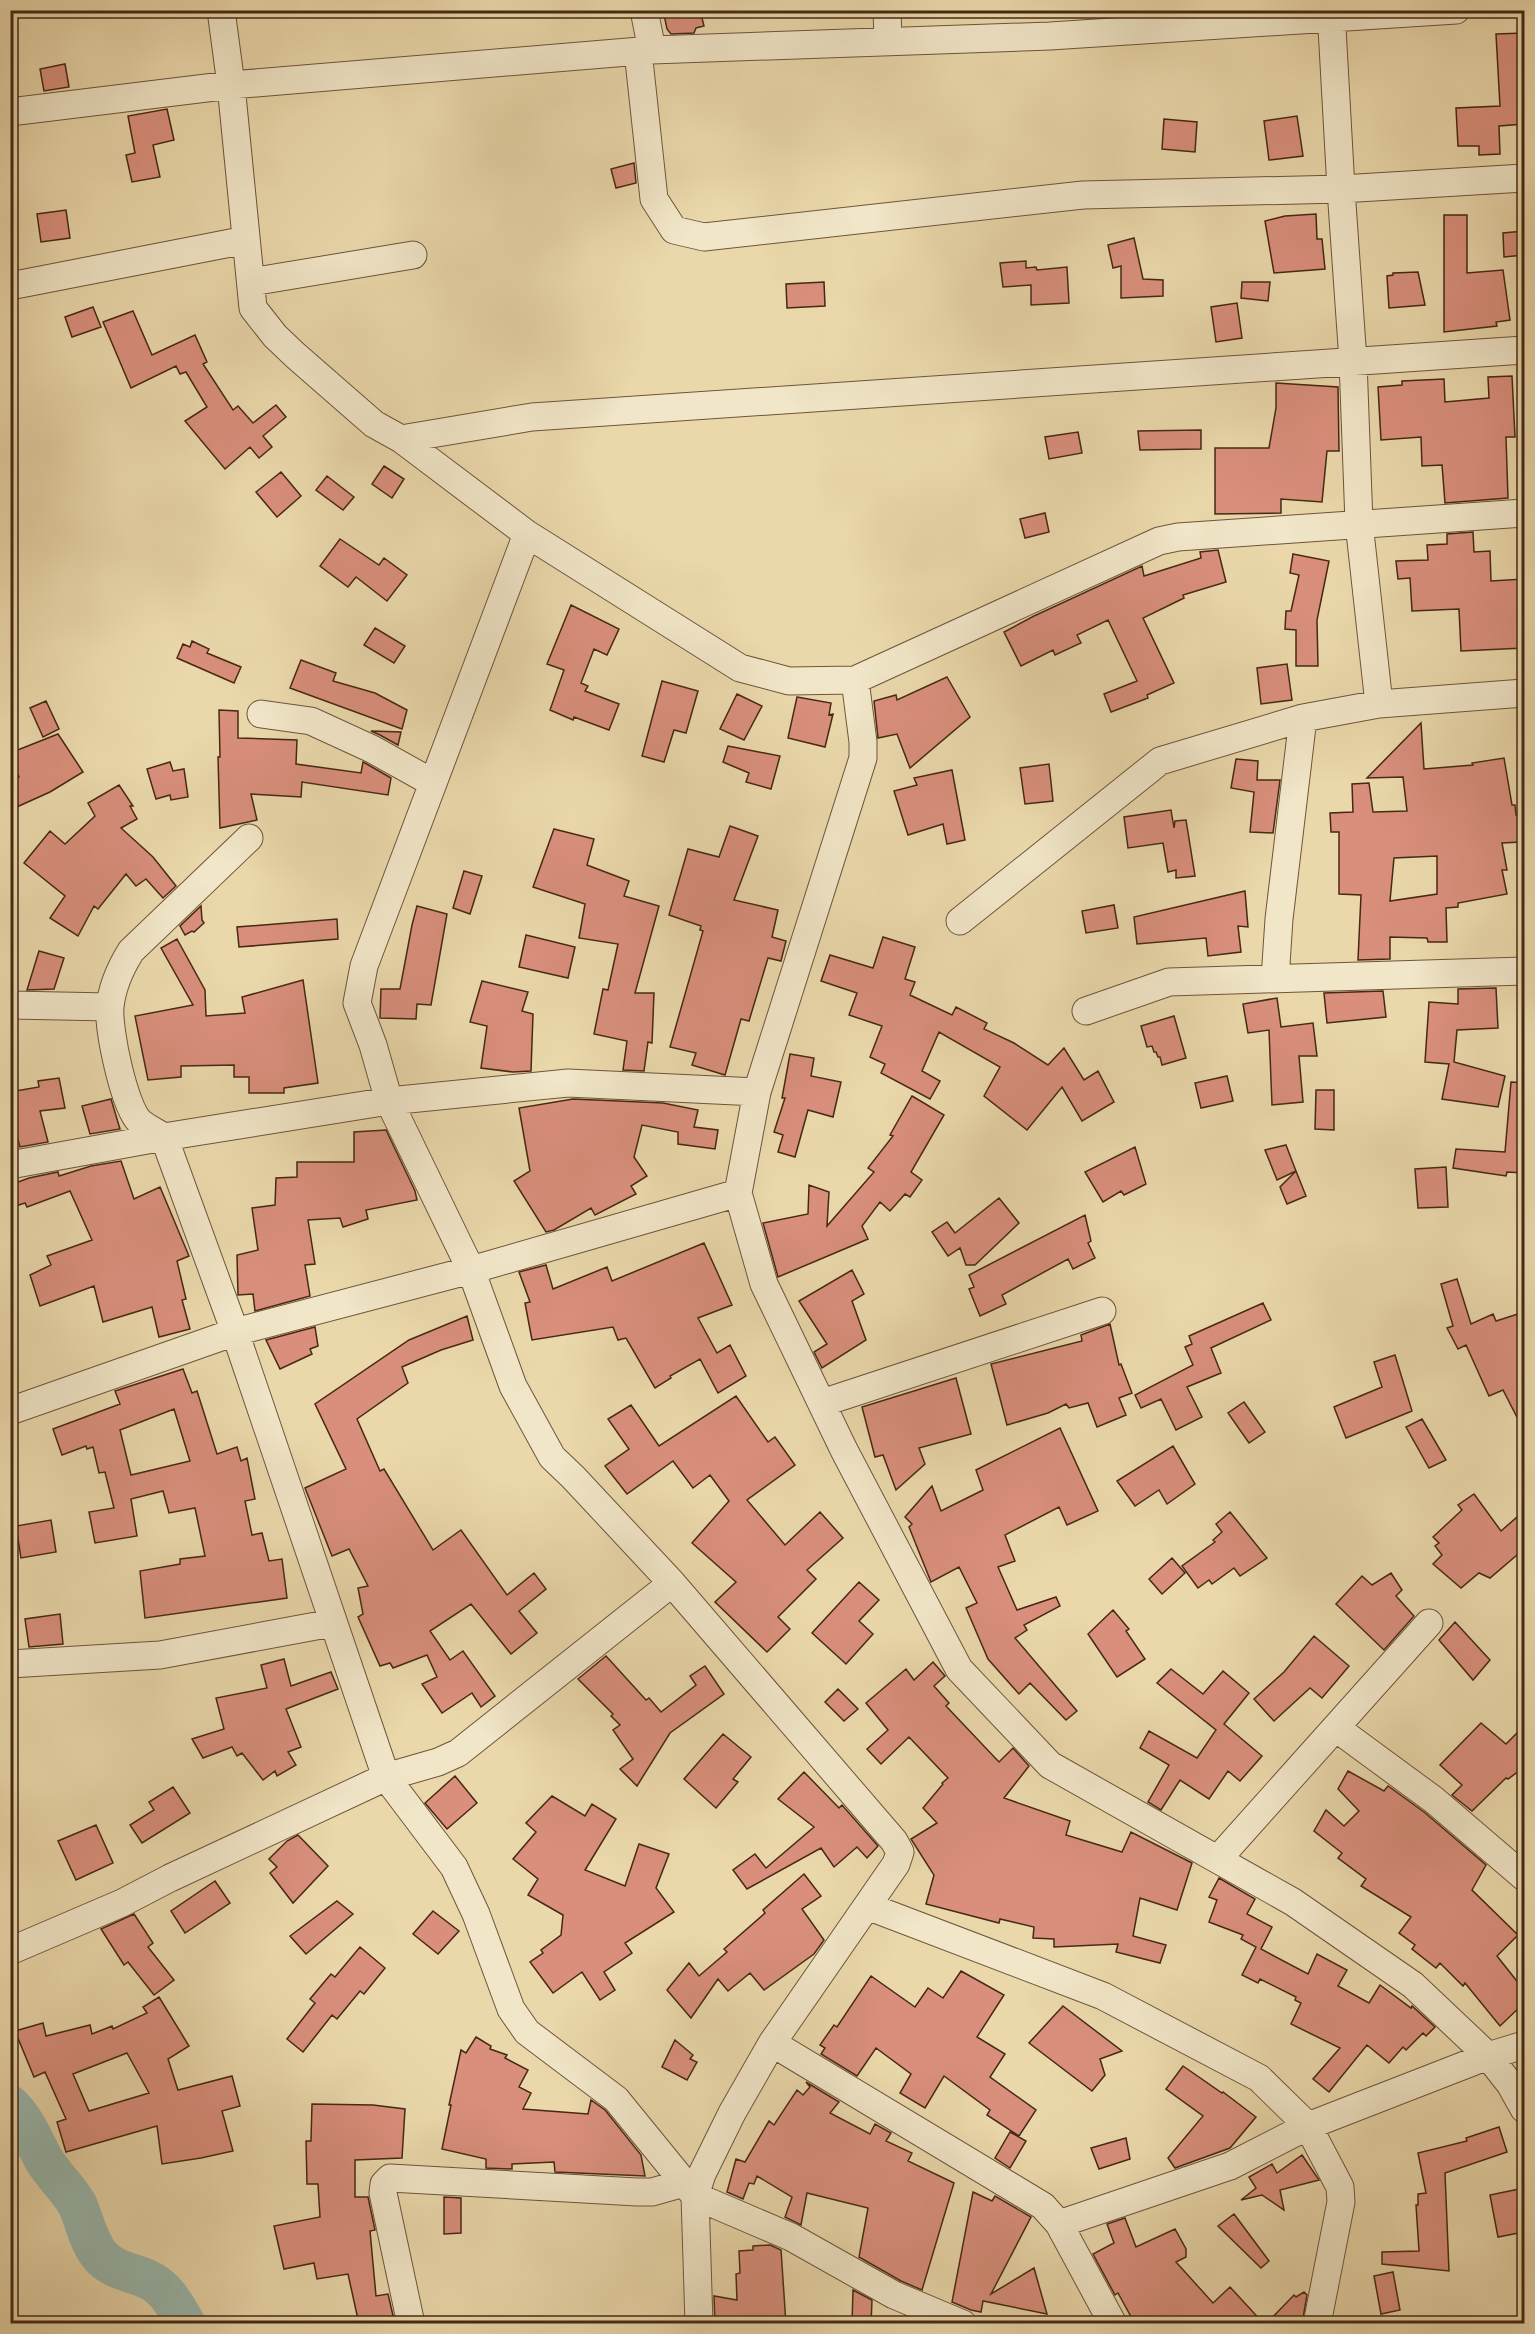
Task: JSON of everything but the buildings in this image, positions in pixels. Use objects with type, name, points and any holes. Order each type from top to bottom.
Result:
[{"type":"street","points":[[221,10],[231,85],[253,308],[275,336],[374,424],[401,439],[527,534],[741,668],[789,681],[855,680],[1159,541],[1178,537],[1524,513]]},
{"type":"street","points":[[644,10],[654,199],[674,230],[704,237],[1083,195],[1341,189],[1524,178]]},
{"type":"street","points":[[887,10],[888,41]]},
{"type":"street","points":[[10,112],[231,85],[645,51],[1050,36],[1331,14],[1456,10]]},
{"type":"street","points":[[1331,14],[1353,361],[1359,523],[1379,704]]},
{"type":"street","points":[[10,286],[246,240]]},
{"type":"street","points":[[251,282],[412,255]]},
{"type":"street","points":[[401,439],[532,417],[1524,350]]},
{"type":"street","points":[[527,534],[364,966],[357,1003],[389,1101],[471,1270],[513,1386],[552,1457],[672,1583],[894,1841],[900,1852],[896,1864],[772,2043],[732,2113],[702,2174],[689,2190],[699,2324]]},
{"type":"street","points":[[855,680],[863,758],[757,1092],[738,1193],[764,1284],[822,1403],[959,1669],[1050,1765],[1293,1902],[1413,1985],[1488,2056],[1510,2084],[1524,2109]]},
{"type":"street","points":[[960,921],[1160,761],[1304,718],[1379,704],[1524,693]]},
{"type":"street","points":[[261,714],[311,721],[372,749],[433,783]]},
{"type":"street","points":[[1275,979],[1279,919],[1304,718]]},
{"type":"street","points":[[249,838],[130,951],[120,969],[110,1007],[112,1038],[126,1095],[139,1120],[164,1137],[235,1332],[386,1777],[454,1867],[476,1914],[511,2009],[527,2032],[616,2099],[689,2190],[791,2237],[894,2295],[963,2324]]},
{"type":"street","points":[[1086,1011],[1169,982],[1524,971]]},
{"type":"street","points":[[10,1005],[110,1007]]},
{"type":"street","points":[[10,1166],[164,1137],[389,1101],[568,1083],[757,1092]]},
{"type":"street","points":[[10,1412],[235,1332],[471,1270],[738,1193]]},
{"type":"street","points":[[822,1403],[1102,1311]]},
{"type":"street","points":[[10,1951],[122,1903],[170,1878],[386,1777],[438,1762],[459,1753],[672,1583]]},
{"type":"street","points":[[10,1664],[160,1655],[332,1623]]},
{"type":"street","points":[[1218,1859],[1429,1623]]},
{"type":"street","points":[[1336,1728],[1434,1800],[1524,1877]]},
{"type":"street","points":[[867,1906],[1103,1996],[1259,2078],[1308,2126],[1340,2187],[1341,2202],[1317,2324]]},
{"type":"street","points":[[772,2043],[1043,2206],[1059,2224],[1113,2324]]},
{"type":"street","points":[[1059,2224],[1230,2166],[1308,2126],[1488,2056],[1524,2045]]},
{"type":"street","points":[[411,2324],[383,2193],[384,2184],[390,2178],[638,2192],[689,2190]]},
{"type":"waterway","points":[[10,2105],[25,2125],[48,2166],[77,2204],[97,2252],[113,2266],[147,2279],[160,2287],[170,2298],[186,2324]]}]
